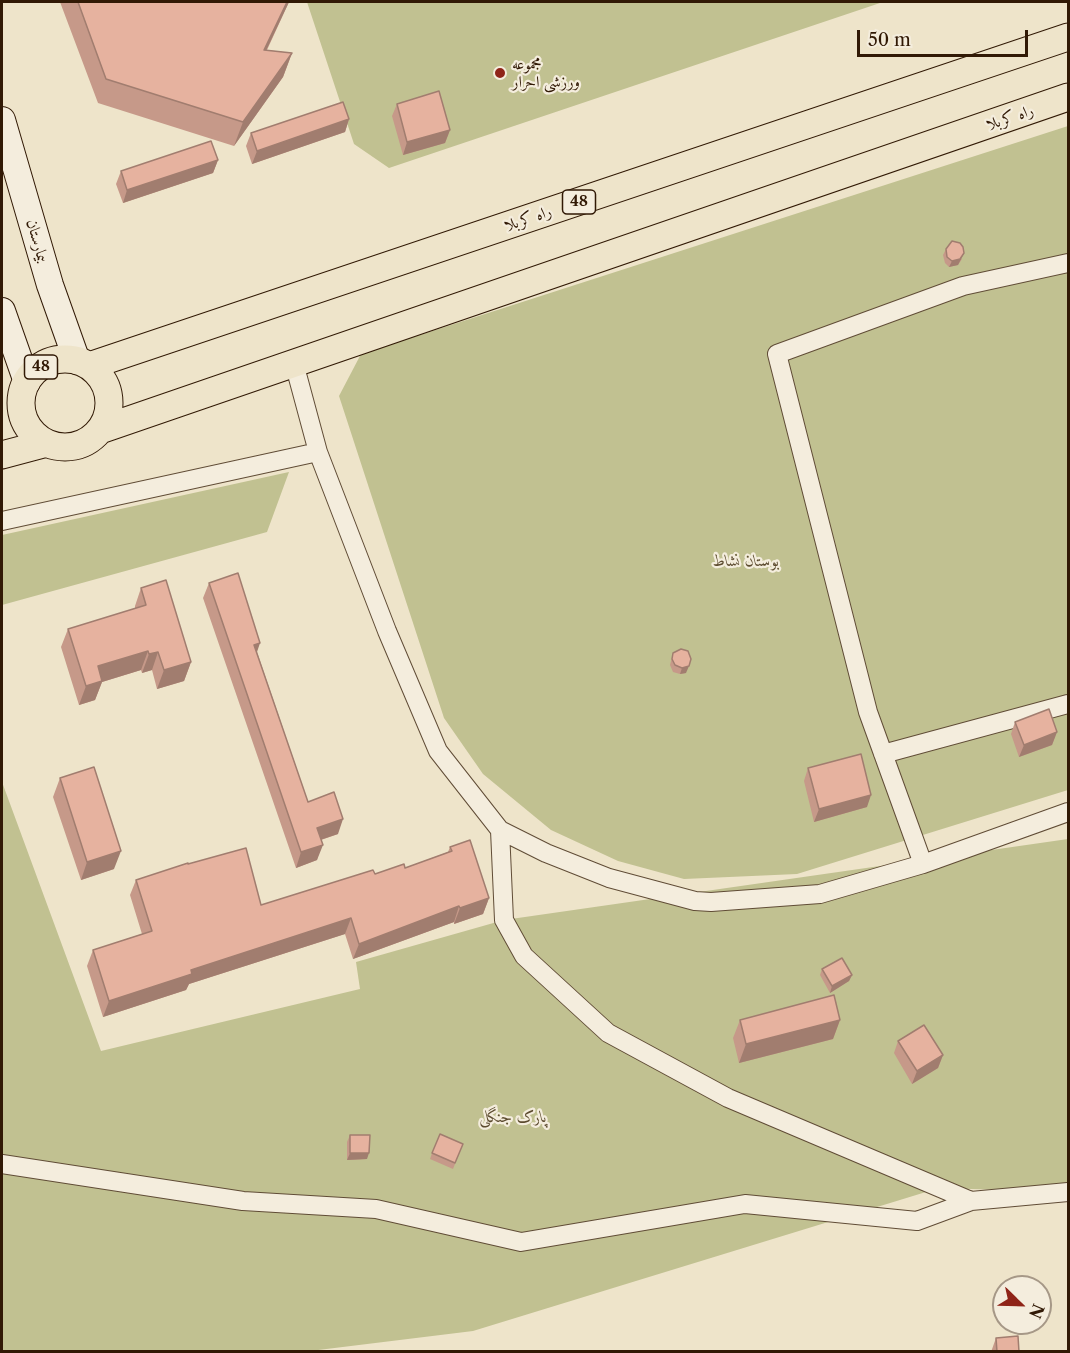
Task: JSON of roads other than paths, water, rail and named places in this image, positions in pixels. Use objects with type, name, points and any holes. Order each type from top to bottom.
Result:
[{"type":"main road","name":"راه کربلا","points":[[83,364],[1068,38]]},
{"type":"main road","name":"راه کربلا","points":[[100,430],[1068,97]]},
{"type":"main road","name":"بیمارستان","points":[[2,120],[50,285],[83,364]]},
{"type":"main road","points":[[2,311],[16,392]]},
{"type":"main road","name":"48","points":[[47,443],[35,435],[26,424],[16,392],[35,371],[47,363],[62,359],[83,364]]},
{"type":"main road","points":[[2,455],[47,443],[61,447],[76,446],[89,440],[100,430],[108,410],[106,389],[100,376],[83,364]]},
{"type":"street","points":[[923,864],[865,700],[777,354],[963,286],[1068,263]]},
{"type":"street","points":[[294,363],[318,452],[387,631],[438,751],[500,830],[546,853],[609,878],[695,901],[711,902],[820,894],[923,864],[1068,812]]},
{"type":"street","points":[[2,521],[318,452]]},
{"type":"street","points":[[883,754],[1068,704]]},
{"type":"street","points":[[500,830],[504,920],[524,956],[608,1033],[728,1098],[972,1202]]},
{"type":"street","points":[[2,1164],[243,1201],[376,1209],[521,1242],[745,1204],[917,1221],[972,1202],[1068,1192]]},
{"type":"place","name":"مجموعه ورزشی احرار","points":[[500,73]]},
{"type":"park label","name":"بوستان نشاط","points":[[746,561]]},
{"type":"park label","name":"پارک جنگلی","points":[[513,1117]]}]
